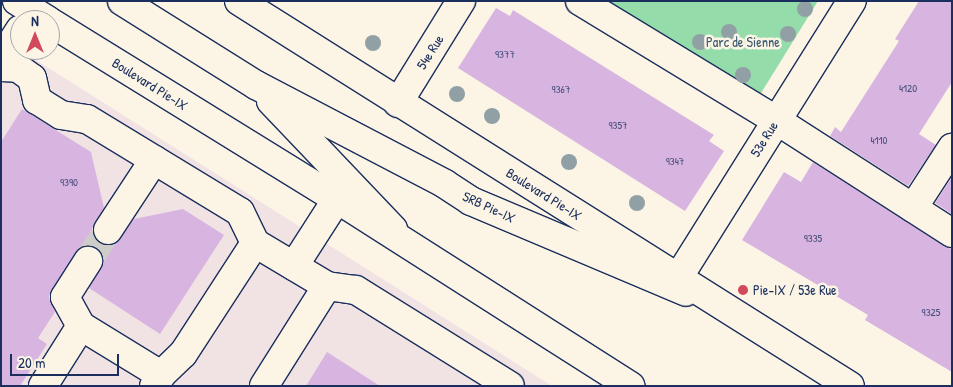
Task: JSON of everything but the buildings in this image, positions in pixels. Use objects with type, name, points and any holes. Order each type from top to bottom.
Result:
[{"type":"main road","name":"SRB Pie-IX","points":[[122,1],[256,85],[446,184],[471,201],[731,311]]},
{"type":"main road","name":"Boulevard Pie-IX","points":[[239,1],[398,103],[850,386]]},
{"type":"main road","name":"54e Rue","points":[[398,103],[461,1]]},
{"type":"main road","points":[[580,1],[776,120],[952,233]]},
{"type":"main road","name":"53e Rue","points":[[678,278],[852,1]]},
{"type":"main road","name":"Boulevard Pie-IX","points":[[60,34],[336,199],[618,382]]},
{"type":"main road","points":[[1,59],[10,47]]},
{"type":"main road","points":[[1,67],[18,68],[32,78],[37,100],[61,115],[87,119],[240,212],[255,243],[327,286],[356,290],[510,386]]},
{"type":"main road","name":"SRB Pie-IX","points":[[256,85],[408,244]]},
{"type":"main road","points":[[914,208],[952,148]]},
{"type":"main road","points":[[108,230],[154,160]]},
{"type":"main road","points":[[294,266],[336,199]]},
{"type":"main road","points":[[88,261],[65,296],[81,326],[158,380],[183,354],[255,243]]},
{"type":"main road","points":[[264,386],[327,286]]},
{"type":"main road","points":[[43,386],[81,326]]},
{"type":"shaded area","points":[[1,38],[10,44],[10,60],[36,60],[552,386],[1,386]]},
{"type":"green space","name":"Parc de Sienne","points":[[597,1],[818,1],[758,98]]},
{"type":"tunnel","points":[[88,261],[108,230]]},
{"type":"place","name":"Pie-IX / 53e Rue","points":[[743,290]]}]
